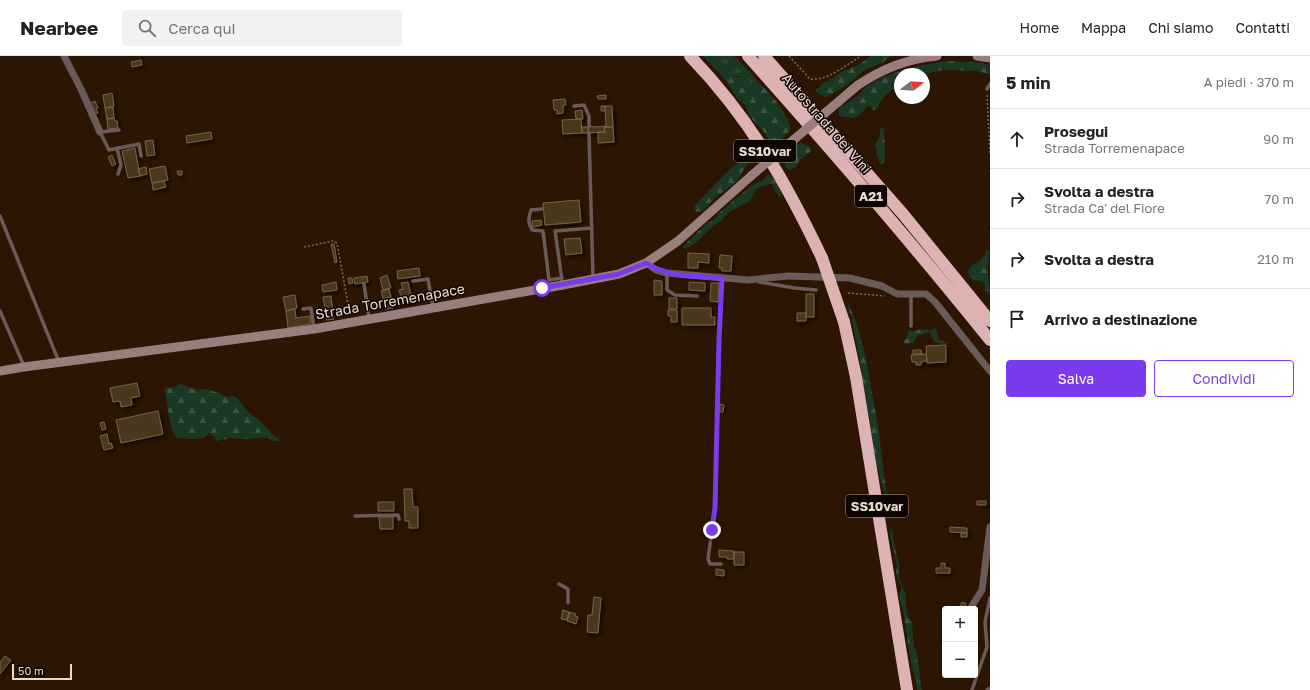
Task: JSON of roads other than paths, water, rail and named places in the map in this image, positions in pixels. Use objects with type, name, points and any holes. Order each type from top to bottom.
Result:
[{"type":"highway","name":"SS10var","points":[[690,56],[705,71],[733,105],[761,145],[797,205],[822,258],[844,322],[859,392],[907,690]]},
{"type":"highway","name":"Autostrada dei Vini","points":[[748,56],[828,145],[990,340]]},
{"type":"highway","name":"Autostrada dei Vini","points":[[764,56],[903,214],[990,321]]},
{"type":"street","points":[[64,56],[81,89],[100,132]]},
{"type":"street","name":"Strada Torremenapace","points":[[0,371],[314,329],[562,282],[594,279],[619,274],[646,263],[678,241],[751,176],[858,85],[878,72],[893,66],[911,60],[937,56]]},
{"type":"street","points":[[977,56],[990,58]]},
{"type":"street","points":[[646,263],[656,270],[667,273],[748,280],[788,276],[850,278],[882,286],[897,294],[926,294],[935,302],[990,372]]},
{"type":"street","points":[[972,606],[982,590],[990,527]]},
{"type":"lane","points":[[987,89],[990,84]]},
{"type":"lane","points":[[574,106],[584,105],[589,116],[589,126]]},
{"type":"lane","points":[[119,130],[100,132],[109,150],[139,144],[141,156]]},
{"type":"lane","points":[[589,133],[594,279]]},
{"type":"lane","points":[[117,148],[121,165],[118,174]]},
{"type":"lane","points":[[542,209],[531,210],[528,217],[532,230],[543,232],[548,280],[562,282],[555,231],[592,228]]},
{"type":"lane","points":[[0,216],[60,363]]},
{"type":"lane","points":[[667,273],[667,290],[675,295],[697,296]]},
{"type":"lane","points":[[721,564],[710,564],[708,559],[715,508],[722,278]]},
{"type":"lane","points":[[413,281],[428,280],[433,307]]},
{"type":"lane","points":[[748,280],[816,290]]},
{"type":"lane","points":[[364,284],[369,319]]},
{"type":"lane","points":[[911,295],[911,326]]},
{"type":"lane","points":[[367,304],[378,303]]},
{"type":"lane","points":[[303,309],[311,308],[314,329]]},
{"type":"lane","points":[[0,311],[24,367]]},
{"type":"lane","points":[[355,516],[398,515],[399,519]]},
{"type":"lane","points":[[559,584],[568,589],[568,603]]},
{"type":"lane","points":[[972,690],[987,647],[985,622],[990,598]]}]
